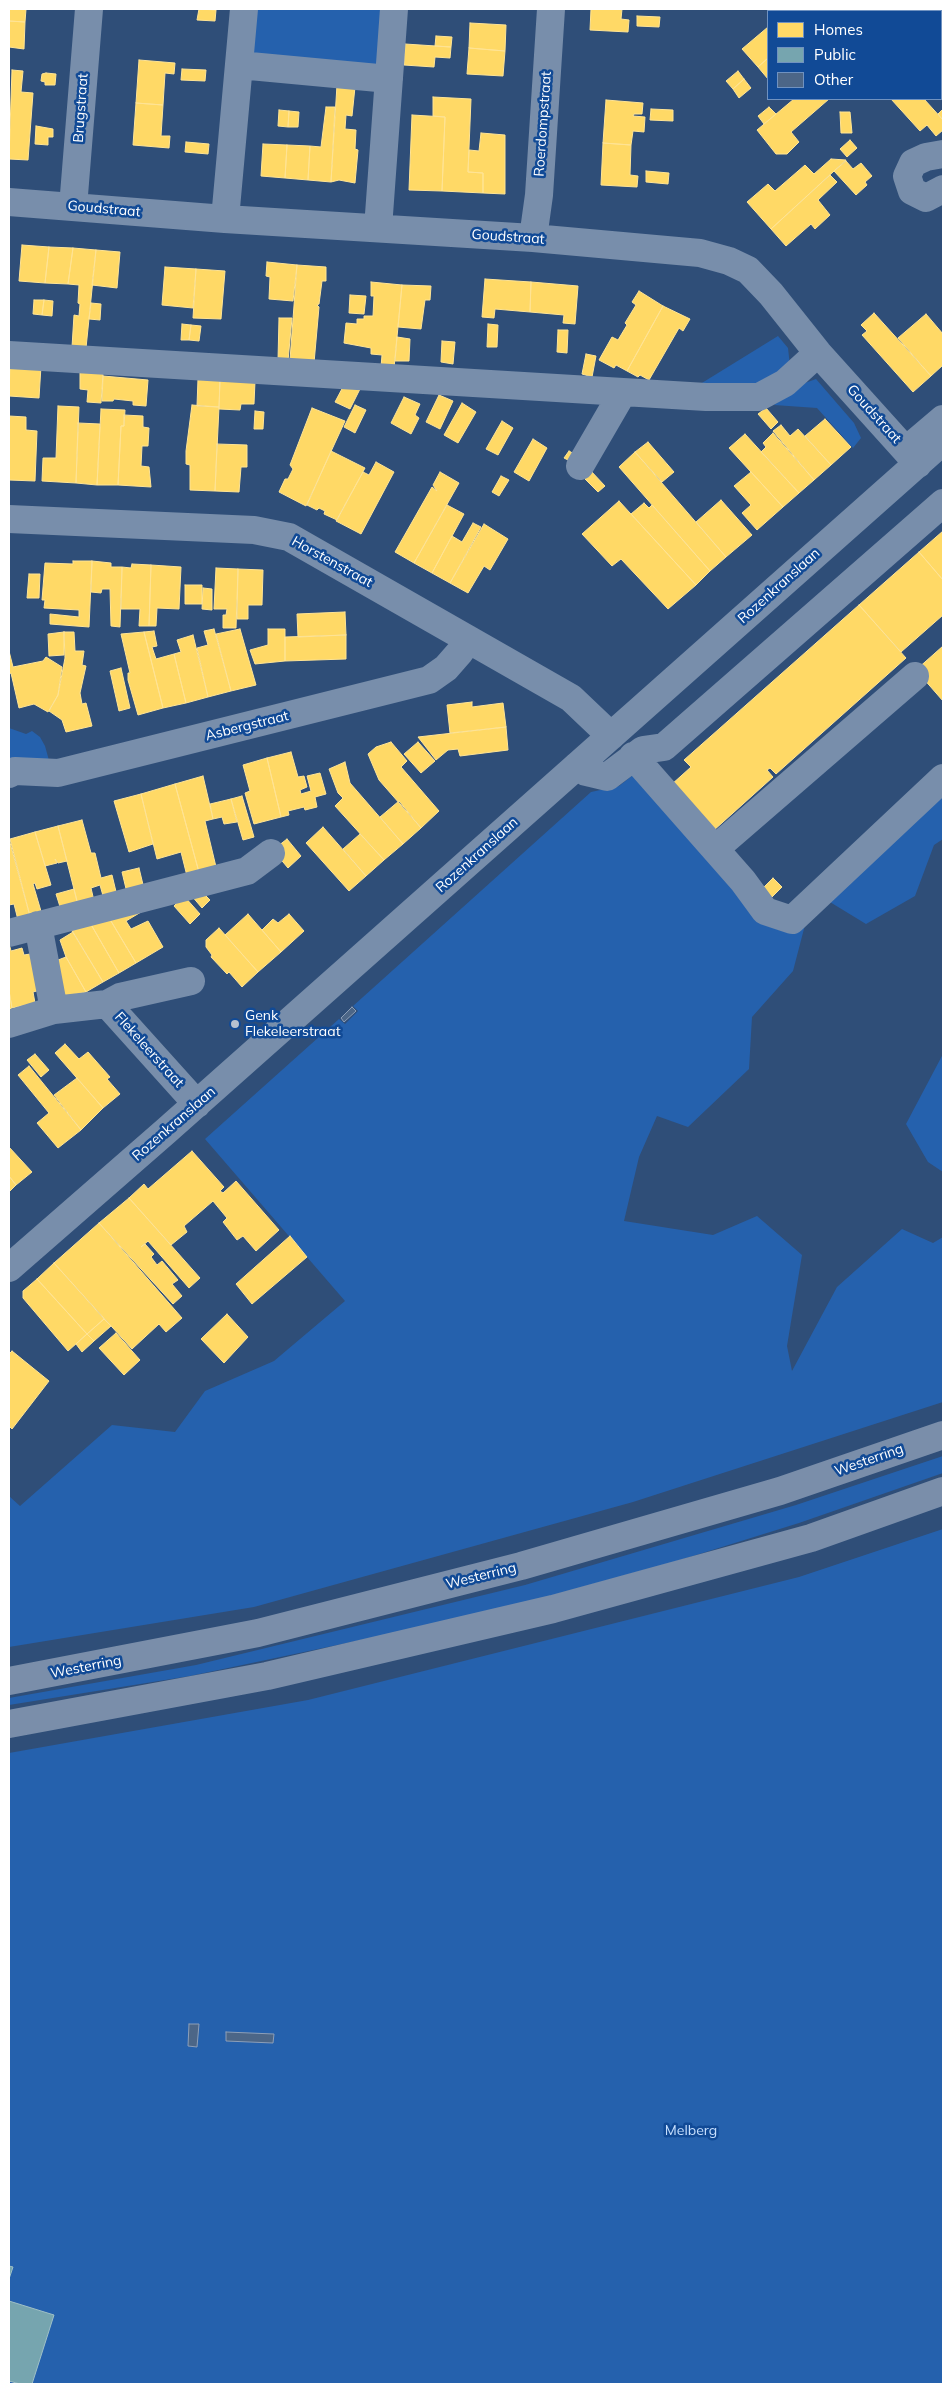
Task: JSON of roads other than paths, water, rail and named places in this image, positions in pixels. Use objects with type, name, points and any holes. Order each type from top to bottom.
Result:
[{"type":"highway","name":"Westerring","points":[[9,1681],[258,1633],[511,1568],[780,1491],[943,1435]]},
{"type":"highway","points":[[9,1724],[267,1676],[553,1609],[810,1538],[943,1491]]},
{"type":"street","name":"Brugstraat","points":[[73,207],[89,9]]},
{"type":"street","points":[[225,219],[244,9]]},
{"type":"street","points":[[378,228],[394,9]]},
{"type":"street","name":"Roerdompstraat","points":[[533,238],[539,195],[551,9]]},
{"type":"street","points":[[239,65],[389,79]]},
{"type":"street","points":[[943,154],[913,163],[907,176],[912,191],[926,198],[943,190]]},
{"type":"street","name":"Goudstraat","points":[[9,202],[225,219],[533,238],[700,253],[729,261],[748,270],[771,294],[818,353],[912,457]]},
{"type":"street","points":[[9,355],[706,397],[759,397],[785,384],[818,353]]},
{"type":"street","points":[[580,466],[623,392]]},
{"type":"street","name":"Rozenkranslaan","points":[[9,1268],[191,1097],[912,457],[943,419]]},
{"type":"street","name":"Rozenkranslaan","points":[[912,457],[943,441]]},
{"type":"street","points":[[578,766],[586,772],[607,778],[643,750],[664,747],[943,503]]},
{"type":"street","name":"Horstenstraat","points":[[9,519],[254,530],[289,537],[571,698],[605,729]]},
{"type":"street","name":"Asbergstraat","points":[[9,774],[16,771],[58,773],[429,680],[446,668],[460,652],[467,640]]},
{"type":"street","points":[[714,850],[915,676]]},
{"type":"street","name":"Rozenkranslaan","points":[[9,1245],[191,1097],[578,766],[605,729]]},
{"type":"street","points":[[633,756],[765,911],[792,920],[943,778]]},
{"type":"street","points":[[9,933],[247,870],[271,853]]},
{"type":"street","points":[[38,925],[54,1010]]},
{"type":"street","points":[[107,1004],[120,997],[191,981]]},
{"type":"street","name":"Flekeleerstraat","points":[[9,1024],[54,1010],[107,1004],[191,1097]]},
{"type":"place","name":"Genk Flekeleerstraat","points":[[235,1024]]},
{"type":"park label","name":"Melberg","points":[[691,2131]]}]
